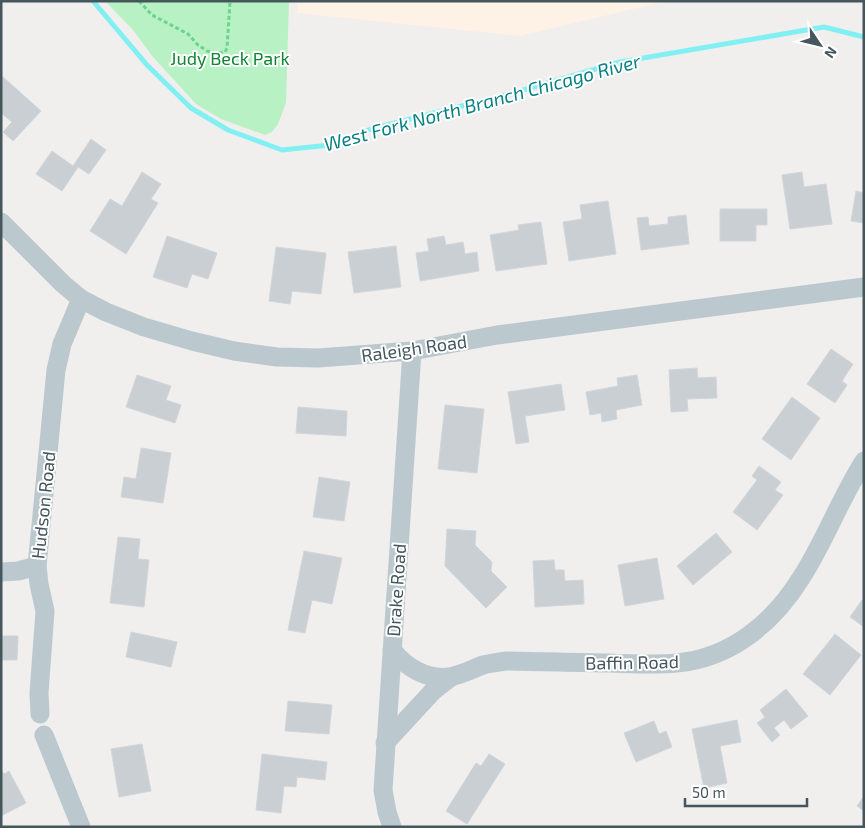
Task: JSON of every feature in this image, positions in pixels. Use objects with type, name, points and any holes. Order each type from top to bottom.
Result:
[{"type":"street","name":"Raleigh Road","points":[[1,222],[63,284],[81,298],[106,312],[144,326],[234,351],[276,356],[318,358],[412,351],[497,335],[864,288]]},
{"type":"street","name":"Hudson Road","points":[[40,714],[39,693],[45,611],[37,566],[56,370],[62,344],[81,298]]},
{"type":"street","name":"Drake Road","points":[[392,827],[383,790],[412,351]]},
{"type":"street","name":"Baffin Road","points":[[392,650],[399,659],[411,667],[436,678],[451,676],[484,665],[506,661],[679,663],[707,657],[726,650],[744,640],[762,626],[800,580],[817,553],[852,481],[864,461]]},
{"type":"street","points":[[1,572],[18,571],[37,566]]},
{"type":"street","name":"Baffin Road","points":[[385,743],[433,691],[451,676]]},
{"type":"street","points":[[44,735],[81,827]]},
{"type":"path","points":[[139,1],[152,15],[184,31],[206,51],[221,54],[227,48],[230,1]]},
{"type":"shaded area","points":[[297,1],[666,1],[520,36],[297,13]]},
{"type":"green space","name":"Judy Beck Park","points":[[105,1],[289,1],[286,103],[278,124],[272,132],[265,135],[221,119],[196,104],[153,57],[133,30]]},
{"type":"building","points":[[3,77],[41,111],[13,141],[3,132],[12,122],[1,113],[1,79]]},
{"type":"building","points":[[91,139],[106,150],[89,174],[78,167],[62,191],[36,174],[52,151],[73,166]]},
{"type":"building","points":[[142,172],[161,184],[151,199],[158,203],[126,254],[90,231],[110,199],[122,206]]},
{"type":"building","points":[[802,172],[804,187],[826,184],[832,224],[790,229],[782,175]]},
{"type":"building","points":[[856,191],[864,193],[864,223],[851,221]]},
{"type":"building","points":[[608,201],[616,254],[569,261],[563,222],[582,219],[580,205]]},
{"type":"building","points":[[720,209],[767,209],[767,225],[756,225],[756,241],[720,241]]},
{"type":"building","points":[[686,215],[689,244],[641,250],[637,218],[648,217],[649,226],[668,224],[668,217]]},
{"type":"building","points":[[541,222],[547,264],[496,271],[490,235],[519,230],[518,225]]},
{"type":"building","points":[[167,236],[217,253],[208,279],[192,274],[187,288],[153,277]]},
{"type":"building","points":[[444,236],[446,245],[463,242],[465,254],[477,252],[479,271],[420,281],[416,253],[429,251],[427,239]]},
{"type":"building","points":[[396,246],[401,287],[354,293],[348,252]]},
{"type":"building","points":[[276,247],[326,253],[321,294],[292,291],[290,304],[269,301]]},
{"type":"building","points":[[831,349],[853,364],[842,381],[847,385],[835,403],[807,384]]},
{"type":"building","points":[[697,368],[698,378],[716,377],[717,398],[687,399],[688,411],[671,412],[669,370]]},
{"type":"building","points":[[137,375],[171,386],[166,400],[181,405],[175,423],[126,407]]},
{"type":"building","points":[[637,375],[642,405],[616,410],[617,419],[602,422],[601,413],[590,415],[586,392],[618,386],[617,378]]},
{"type":"building","points":[[561,384],[565,410],[525,416],[529,442],[516,444],[508,392]]},
{"type":"building","points":[[792,397],[820,418],[791,460],[762,439]]},
{"type":"building","points":[[445,405],[484,409],[477,473],[438,469]]},
{"type":"building","points":[[298,407],[347,411],[346,436],[296,433]]},
{"type":"building","points":[[141,448],[171,453],[163,503],[121,497],[124,477],[136,479]]},
{"type":"building","points":[[759,466],[781,482],[775,490],[783,495],[757,530],[733,512],[757,480],[752,476]]},
{"type":"building","points":[[319,477],[350,482],[344,521],[313,517]]},
{"type":"building","points":[[447,529],[476,531],[475,545],[492,562],[491,571],[507,587],[486,608],[445,566]]},
{"type":"building","points":[[716,533],[732,552],[693,585],[677,566]]},
{"type":"building","points":[[118,537],[140,539],[138,559],[149,560],[144,607],[110,603]]},
{"type":"building","points":[[304,551],[342,558],[332,604],[312,600],[305,633],[288,630]]},
{"type":"building","points":[[657,558],[664,599],[625,606],[618,565]]},
{"type":"building","points":[[554,560],[555,570],[564,570],[565,581],[583,580],[584,604],[535,607],[533,561]]},
{"type":"building","points":[[862,600],[864,602],[864,627],[850,617]]},
{"type":"building","points":[[131,632],[177,642],[171,667],[126,657]]},
{"type":"building","points":[[835,634],[861,655],[830,695],[803,674]]},
{"type":"building","points":[[1,636],[18,636],[17,660],[1,660]]},
{"type":"building","points":[[786,689],[808,716],[791,729],[784,720],[774,728],[780,735],[772,742],[757,723],[765,717],[760,710]]},
{"type":"building","points":[[288,701],[332,705],[329,734],[285,731]]},
{"type":"building","points":[[737,720],[741,742],[720,746],[727,783],[704,788],[692,729]]},
{"type":"building","points":[[654,721],[659,734],[666,731],[672,747],[636,762],[624,733]]},
{"type":"building","points":[[142,744],[151,791],[119,797],[111,749]]},
{"type":"building","points":[[262,754],[327,762],[325,780],[297,777],[296,787],[284,786],[281,813],[256,810]]},
{"type":"building","points":[[489,754],[505,764],[467,824],[446,811],[476,763],[481,766]]},
{"type":"building","points":[[1,769],[4,774],[9,771],[26,803],[1,816]]},
{"type":"building","points":[[864,796],[864,811],[857,806]]},
{"type":"waterway","name":"West Fork North Branch Chicago River","points":[[93,1],[147,65],[191,108],[228,130],[282,150],[330,145],[371,129],[513,93],[620,62],[824,27],[864,37]]}]
